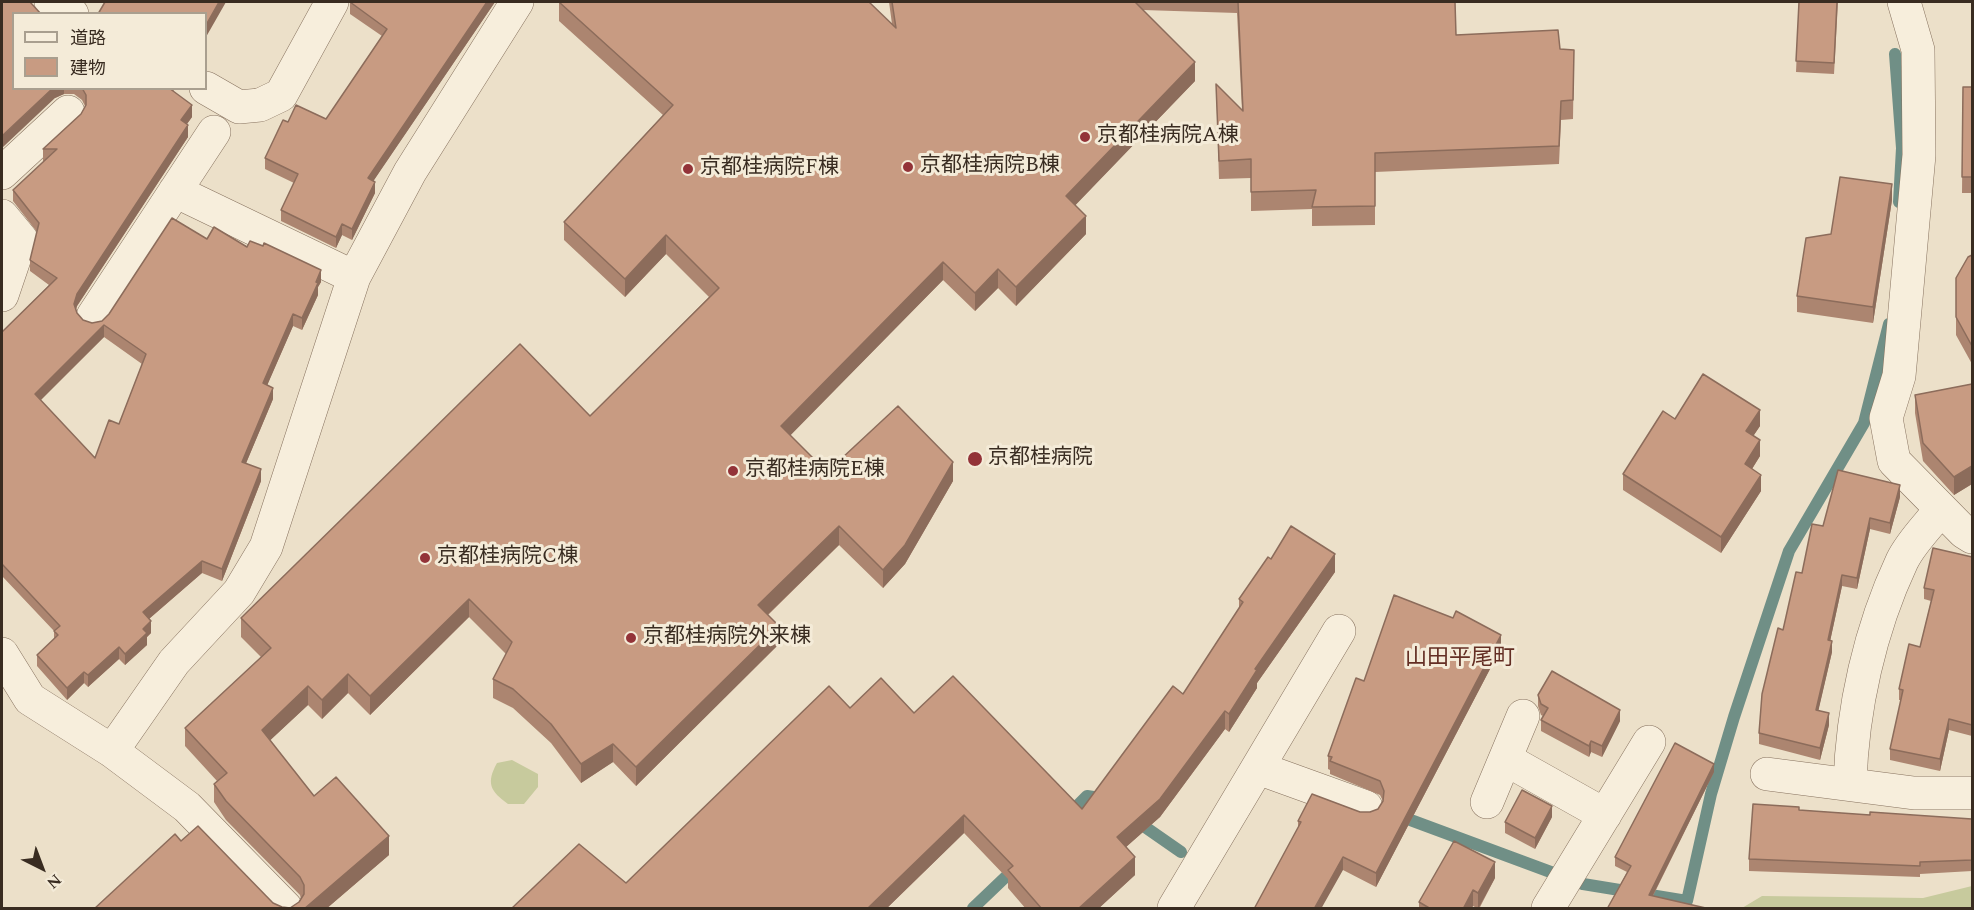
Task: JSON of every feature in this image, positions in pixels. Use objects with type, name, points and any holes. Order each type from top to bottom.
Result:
[{"type":"street","points":[[51,2],[68,12]]},
{"type":"street","points":[[207,89],[239,107],[260,105],[281,95],[332,2]]},
{"type":"street","points":[[112,751],[174,662],[238,592],[266,547],[354,277],[410,172],[517,2]]},
{"type":"street","points":[[1904,2],[1918,50],[1919,155],[1899,376],[1886,418],[1894,461],[1972,537]]},
{"type":"street","points":[[2,173],[68,112]]},
{"type":"street","points":[[93,315],[214,132]]},
{"type":"street","points":[[175,191],[354,277]]},
{"type":"street","points":[[2,216],[21,239],[2,295]]},
{"type":"street","points":[[1850,784],[1852,735],[1874,639],[1903,559],[1941,509]]},
{"type":"street","points":[[1174,909],[1339,631]]},
{"type":"street","points":[[2,654],[30,699],[112,751],[187,807],[286,909]]},
{"type":"street","points":[[1487,802],[1507,760],[1523,716]]},
{"type":"street","points":[[1548,909],[1649,742]]},
{"type":"street","points":[[1507,760],[1605,815]]},
{"type":"street","points":[[1258,768],[1366,807]]},
{"type":"street","points":[[1767,774],[1914,793],[1972,793]]},
{"type":"green space","points":[[512,760],[538,774],[538,787],[524,804],[508,804],[497,795],[492,786],[492,776],[497,763]]},
{"type":"green space","points":[[1972,886],[1972,908],[1742,908],[1762,896],[1923,898]]},
{"type":"building","points":[[2,2],[30,2],[39,12],[12,12],[12,90],[51,90],[2,136]]},
{"type":"building","points":[[105,2],[219,2],[207,23],[207,12],[99,12]]},
{"type":"building","points":[[350,2],[487,2],[368,178],[375,182],[352,229],[342,224],[336,237],[281,210],[298,174],[265,158],[283,120],[288,122],[296,105],[326,119],[387,29]]},
{"type":"building","points":[[559,2],[869,2],[896,28],[892,2],[1135,2],[1195,62],[1066,196],[1086,216],[1016,287],[998,269],[975,293],[943,262],[781,426],[827,472],[898,406],[953,462],[905,545],[883,570],[839,526],[758,605],[779,626],[636,767],[613,744],[581,764],[551,724],[513,689],[493,679],[512,642],[469,599],[370,696],[348,674],[322,700],[308,686],[262,730],[314,796],[336,777],[389,836],[304,909],[94,909],[175,834],[181,841],[198,826],[273,903],[290,908],[299,902],[304,894],[304,885],[300,877],[226,801],[214,784],[227,773],[185,728],[271,648],[241,618],[520,344],[590,416],[719,288],[666,235],[625,279],[564,222],[673,105]]},
{"type":"building","points":[[1238,2],[1455,2],[1456,35],[1558,30],[1560,49],[1574,50],[1573,100],[1561,101],[1559,146],[1375,153],[1375,206],[1312,207],[1316,190],[1251,192],[1251,159],[1219,161],[1216,84],[1243,111]]},
{"type":"building","points":[[1799,2],[1837,2],[1834,63],[1796,61]]},
{"type":"building","points":[[1963,87],[1972,87],[1972,177],[1962,177]]},
{"type":"building","points":[[83,90],[172,90],[192,105],[181,120],[188,125],[77,294],[74,304],[83,320],[92,323],[102,321],[109,314],[172,218],[207,239],[214,227],[247,247],[250,241],[263,246],[264,243],[321,270],[316,282],[318,283],[302,318],[293,314],[263,383],[273,388],[242,462],[261,469],[222,569],[202,561],[143,612],[151,621],[143,629],[147,633],[125,654],[119,647],[88,675],[84,672],[67,688],[37,655],[58,635],[54,631],[60,626],[2,564],[2,332],[57,278],[30,260],[39,223],[13,190],[57,149],[43,149],[81,114],[86,105],[86,95]],"holes":[[[104,325],[146,354],[119,424],[109,420],[95,458],[35,394]]]},
{"type":"building","points":[[1840,177],[1892,184],[1873,307],[1797,296],[1806,238],[1831,234]]},
{"type":"building","points":[[1972,255],[1972,346],[1956,317],[1956,278],[1968,257]]},
{"type":"building","points":[[1703,374],[1760,410],[1746,431],[1760,440],[1745,464],[1761,475],[1721,537],[1623,474],[1663,411],[1675,419]]},
{"type":"building","points":[[1972,384],[1972,466],[1954,477],[1923,443],[1915,395]]},
{"type":"building","points":[[1838,470],[1900,485],[1890,523],[1870,518],[1857,578],[1842,575],[1828,640],[1832,641],[1816,710],[1829,713],[1820,748],[1759,733],[1762,694],[1778,628],[1783,630],[1796,572],[1802,573],[1812,524],[1823,526]]},
{"type":"building","points":[[1291,526],[1335,554],[1255,669],[1257,670],[1229,714],[1225,711],[1160,799],[1117,837],[1135,857],[1078,909],[1042,909],[1008,870],[1013,866],[964,815],[867,909],[511,909],[579,844],[626,883],[829,686],[850,708],[881,678],[914,713],[953,676],[1082,809],[1173,686],[1183,694],[1243,602],[1239,599],[1268,557],[1271,559]]},
{"type":"building","points":[[1933,548],[1972,557],[1972,725],[1949,719],[1940,759],[1890,749],[1903,690],[1899,689],[1909,644],[1920,647],[1934,590],[1924,588]]},
{"type":"building","points":[[1394,595],[1453,618],[1456,611],[1501,635],[1376,873],[1343,857],[1314,909],[1254,909],[1301,822],[1298,821],[1312,794],[1360,812],[1378,809],[1383,801],[1384,791],[1380,781],[1330,761],[1332,757],[1328,756],[1356,678],[1364,681]]},
{"type":"building","points":[[1552,671],[1620,710],[1602,746],[1591,741],[1589,746],[1541,720],[1548,708],[1541,704],[1538,695]]},
{"type":"building","points":[[1675,743],[1714,764],[1649,895],[1710,909],[1607,909],[1631,866],[1615,857]]},
{"type":"building","points":[[1522,790],[1552,806],[1535,838],[1505,822]]},
{"type":"building","points":[[1753,804],[1870,815],[1870,812],[1972,819],[1972,860],[1920,862],[1920,866],[1749,859]]},
{"type":"building","points":[[1454,841],[1495,862],[1478,893],[1473,890],[1463,909],[1431,909],[1419,902]]},
{"type":"waterway","points":[[1895,54],[1902,148],[1899,202]]},
{"type":"waterway","points":[[1397,815],[1583,884],[1687,901],[1711,794],[1789,551],[1864,423],[1889,324]]},
{"type":"waterway","points":[[1067,816],[1087,796],[1106,799]]},
{"type":"waterway","points":[[1135,820],[1181,852]]},
{"type":"waterway","points":[[973,908],[1016,867]]},
{"type":"place","name":"京都桂病院A棟","points":[[1085,137]]},
{"type":"place","name":"京都桂病院B棟","points":[[908,167]]},
{"type":"place","name":"京都桂病院F棟","points":[[688,169]]},
{"type":"place","name":"京都桂病院","points":[[975,459]]},
{"type":"place","name":"京都桂病院E棟","points":[[733,471]]},
{"type":"place","name":"京都桂病院C棟","points":[[425,558]]},
{"type":"place","name":"京都桂病院外来棟","points":[[631,638]]},
{"type":"district","name":"山田平尾町","points":[[1460,660]]}]
